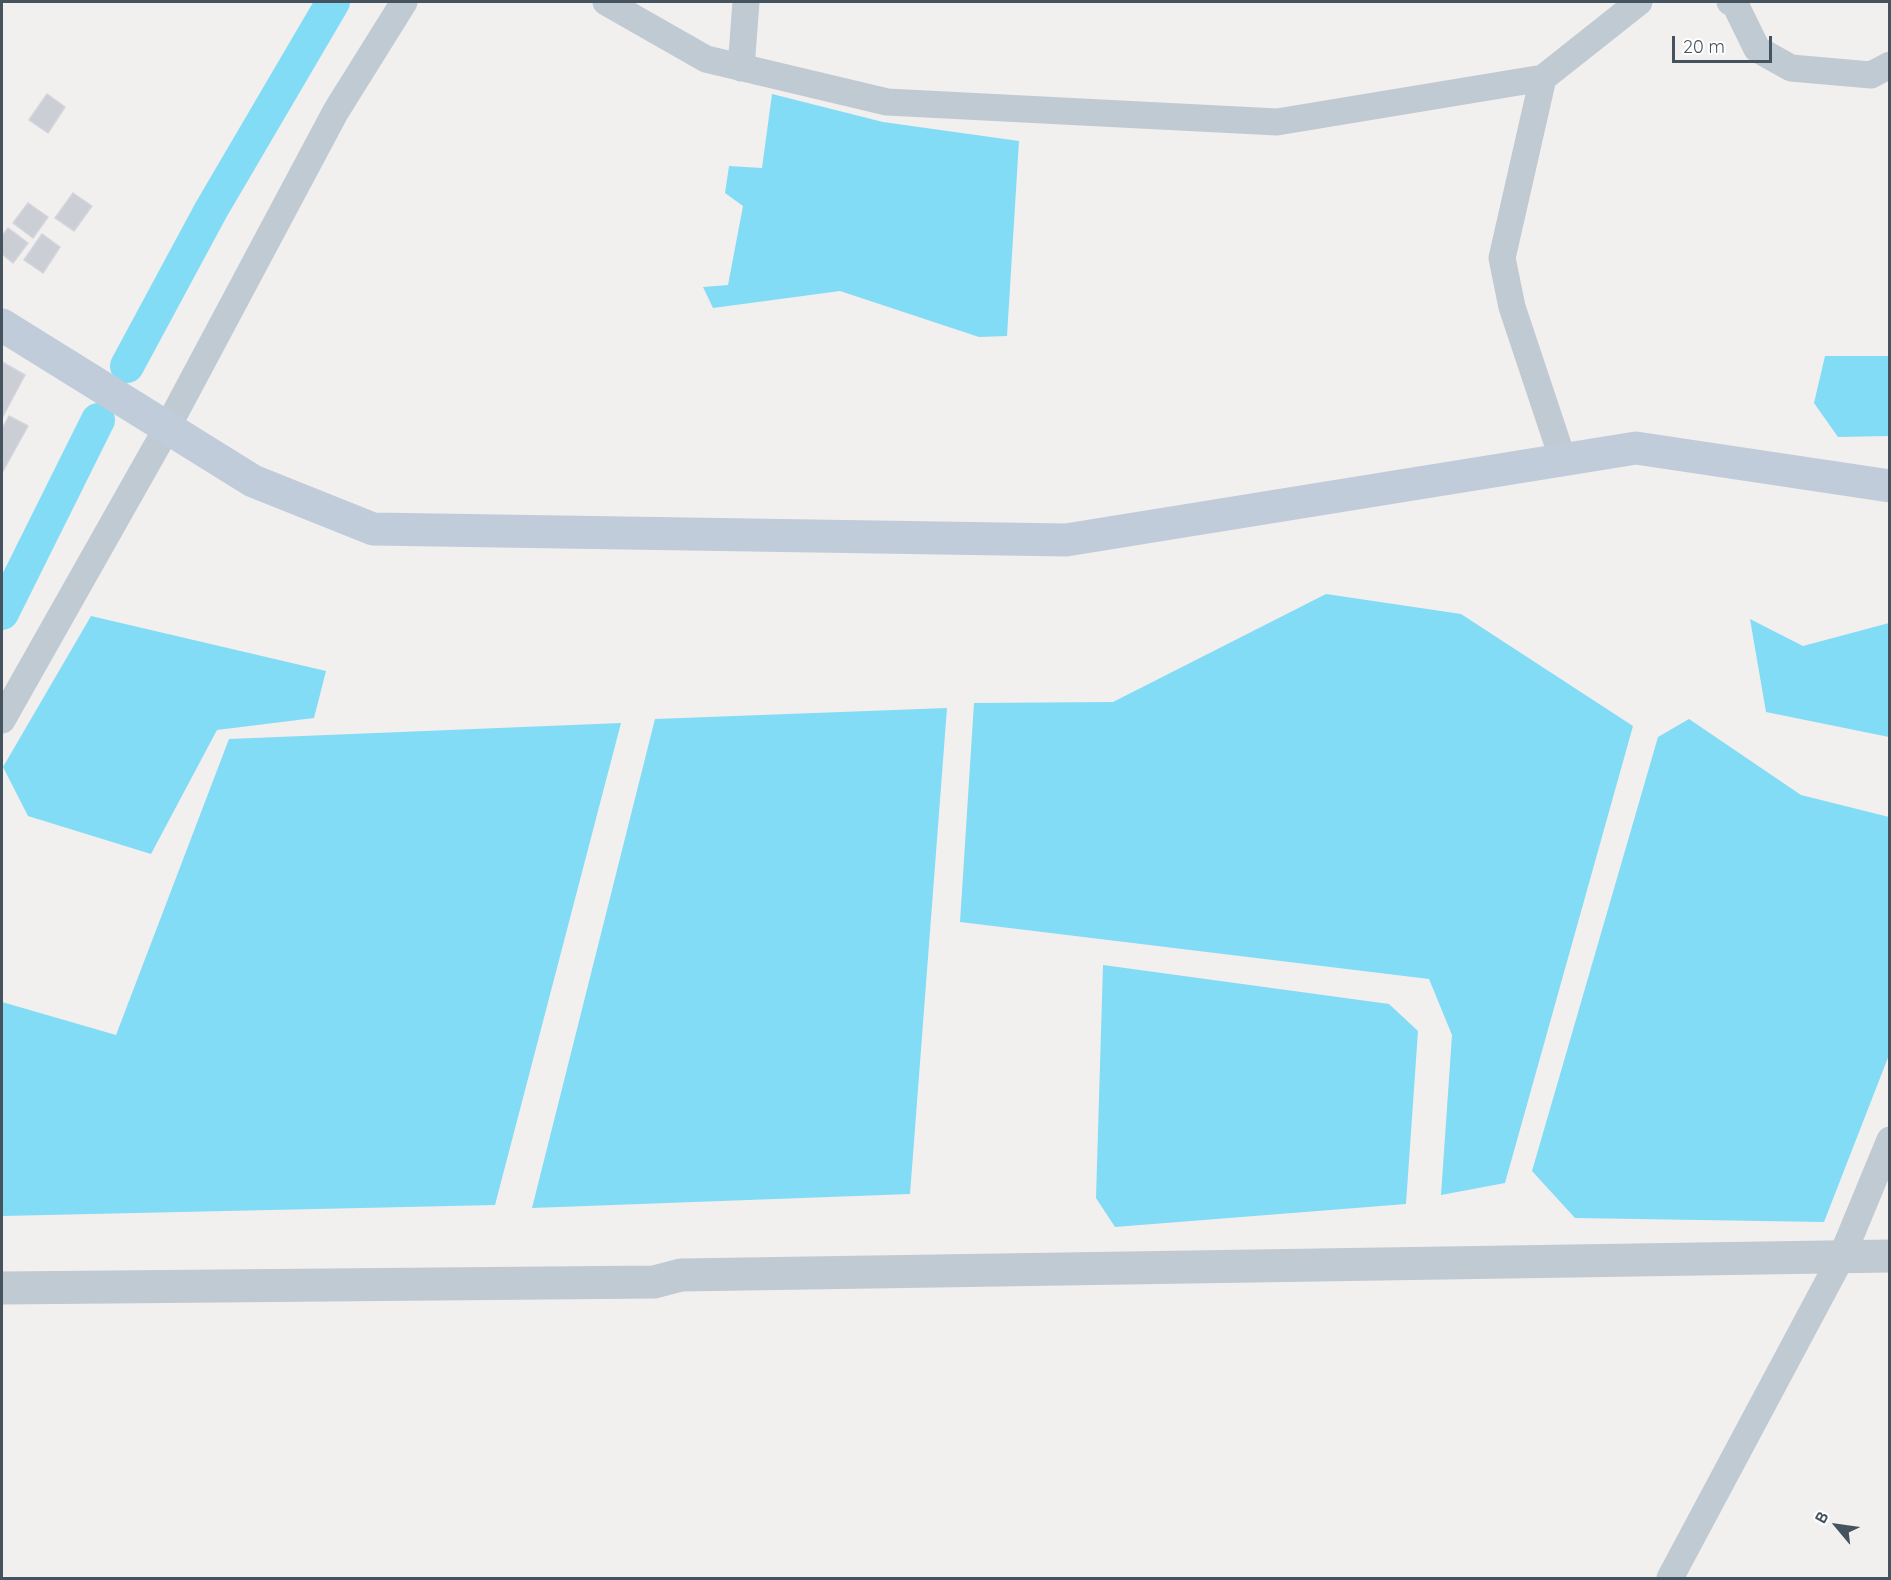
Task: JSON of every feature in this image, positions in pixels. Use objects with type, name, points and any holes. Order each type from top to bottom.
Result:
[{"type":"main road","points":[[2,325],[253,481],[373,529],[1066,540],[1636,448],[1890,486]]},
{"type":"street","points":[[2,720],[167,428],[336,111],[404,2]]},
{"type":"street","points":[[606,2],[706,59],[887,102],[1277,122],[1543,78],[1639,2]]},
{"type":"street","points":[[741,68],[746,2]]},
{"type":"street","points":[[1730,2],[1734,4],[1757,49],[1791,68],[1871,75],[1890,65]]},
{"type":"street","points":[[1543,78],[1502,258],[1512,307],[1563,460]]},
{"type":"street","points":[[1670,1578],[1842,1256],[1890,1140]]},
{"type":"street","points":[[2,1288],[654,1282],[681,1275],[1890,1256]]},
{"type":"water","points":[[772,94],[883,122],[1019,141],[1007,336],[979,337],[840,291],[713,308],[703,287],[728,285],[743,206],[725,193],[729,166],[762,168]]},
{"type":"water","points":[[1825,356],[1889,356],[1889,436],[1838,437],[1814,403]]},
{"type":"water","points":[[1326,594],[1461,614],[1633,726],[1505,1183],[1441,1195],[1452,1035],[1429,979],[960,922],[974,703],[1113,702]]},
{"type":"water","points":[[91,616],[326,671],[314,718],[217,730],[151,854],[28,816],[3,767]]},
{"type":"water","points":[[1750,619],[1803,646],[1889,623],[1889,737],[1766,712]]},
{"type":"water","points":[[947,708],[910,1194],[532,1208],[655,719]]},
{"type":"water","points":[[1689,719],[1801,795],[1889,817],[1889,1055],[1824,1222],[1575,1218],[1532,1171],[1658,737]]},
{"type":"water","points":[[621,723],[495,1205],[2,1216],[2,1002],[116,1035],[229,739]]},
{"type":"water","points":[[1103,965],[1389,1004],[1418,1031],[1406,1204],[1115,1227],[1096,1198]]},
{"type":"building","points":[[47,94],[65,107],[48,133],[29,120]]},
{"type":"building","points":[[73,193],[92,206],[74,231],[55,218]]},
{"type":"building","points":[[28,203],[48,217],[33,238],[13,223]]},
{"type":"building","points":[[8,228],[28,243],[13,263],[2,254],[2,236]]},
{"type":"building","points":[[42,234],[60,247],[43,273],[24,260]]},
{"type":"building","points":[[2,362],[25,375],[2,418]]},
{"type":"building","points":[[9,416],[28,426],[2,473],[2,429]]},
{"type":"waterway","points":[[127,366],[211,210],[333,2]]},
{"type":"waterway","points":[[2,613],[98,420]]}]
